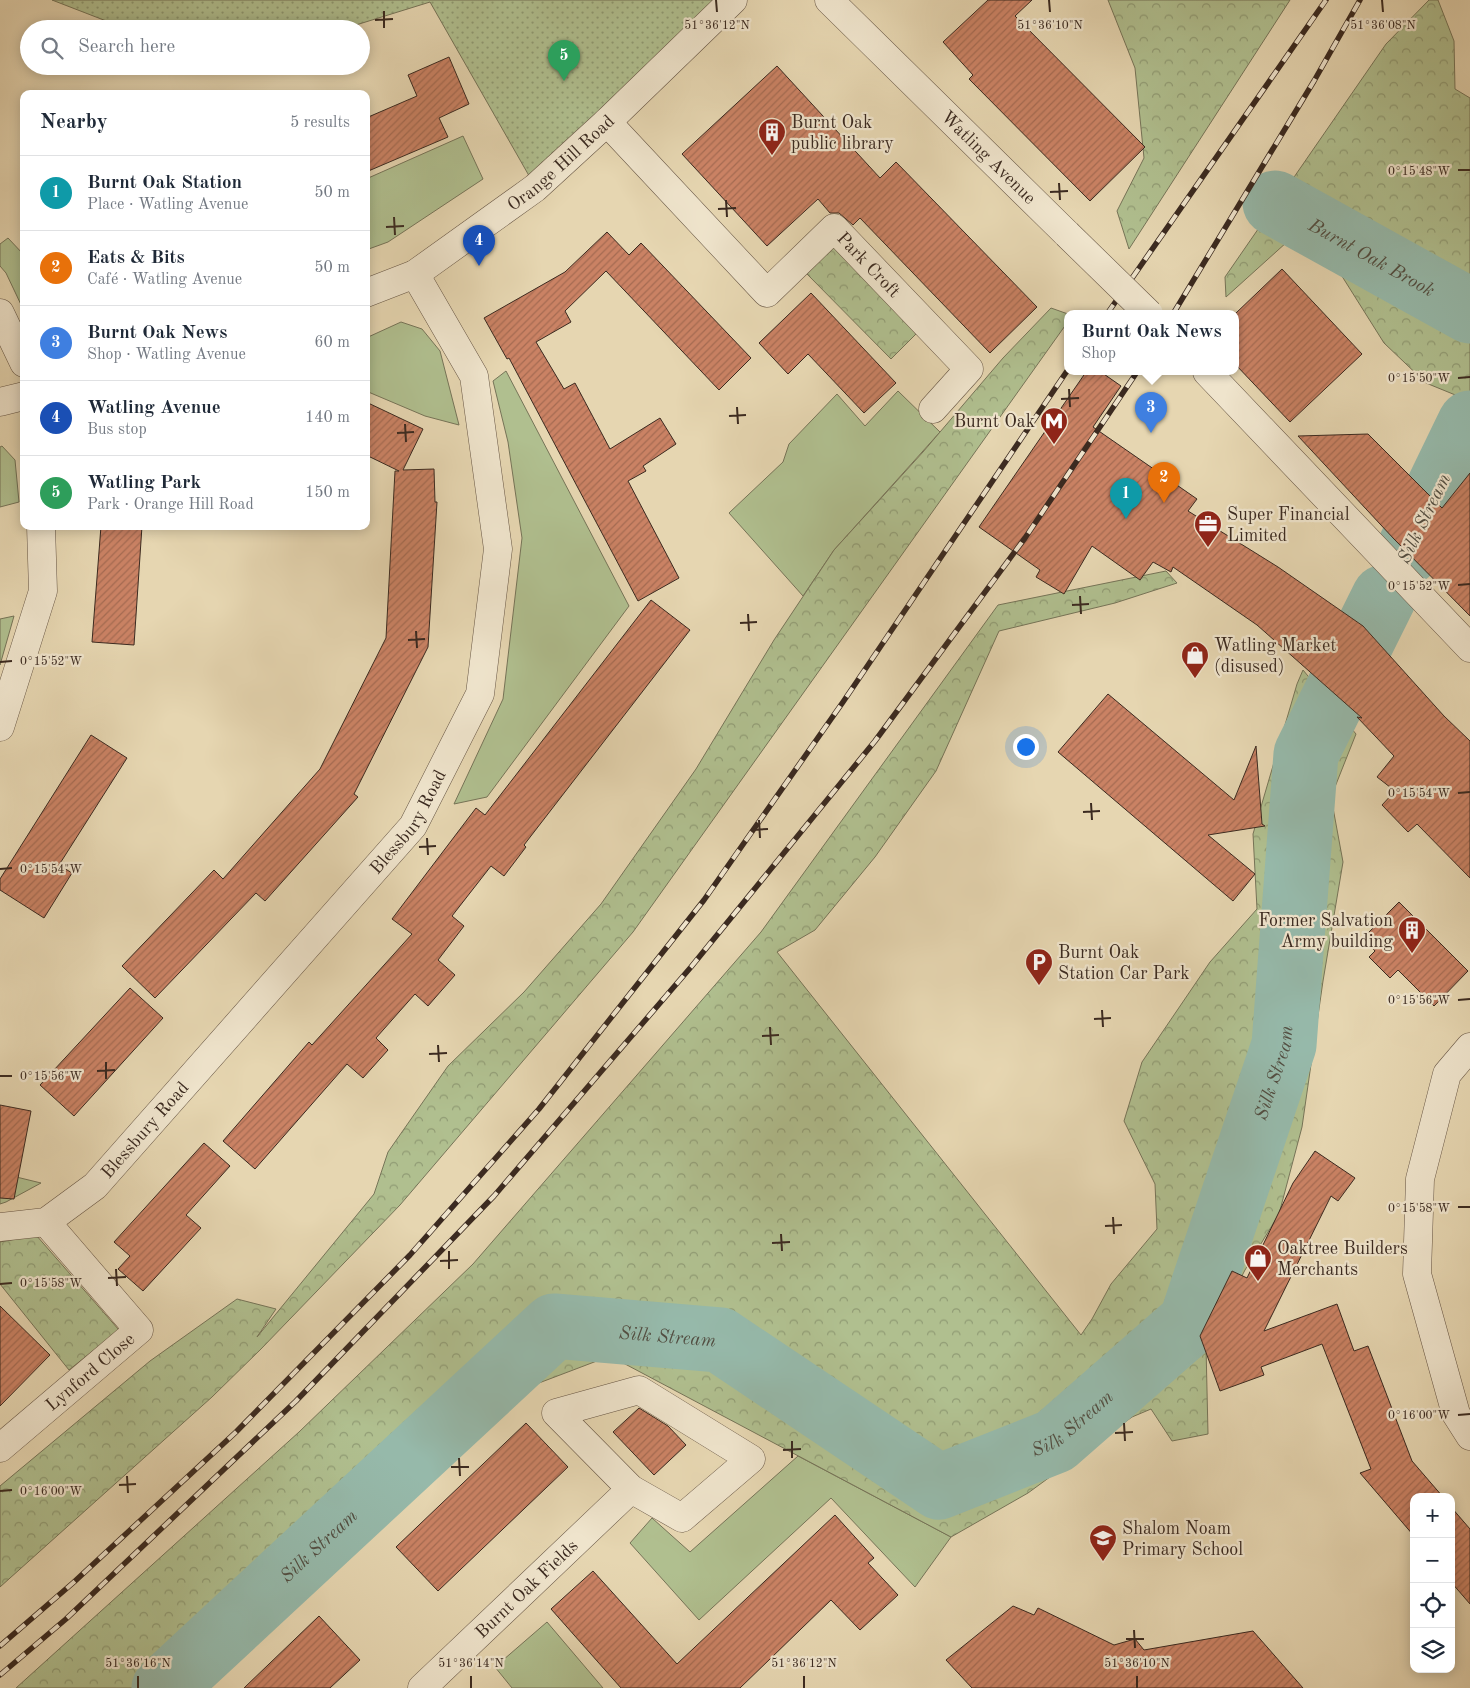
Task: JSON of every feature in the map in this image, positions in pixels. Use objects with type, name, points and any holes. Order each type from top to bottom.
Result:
[{"type":"street","name":"Orange Hill Road","points":[[370,292],[415,274],[535,188],[607,122],[733,0]]},
{"type":"street","name":"Watling Avenue","points":[[829,0],[1145,310]]},
{"type":"street","name":"Park Croft","points":[[607,122],[767,293],[834,228],[969,369],[933,409]]},
{"type":"street","name":"Blessbury Road","points":[[46,1222],[95,1186],[413,826],[480,694],[498,549],[474,376],[415,274]]},
{"type":"street","points":[[0,313],[20,355]]},
{"type":"street","points":[[1211,375],[1470,648]]},
{"type":"street","points":[[0,402],[20,397]]},
{"type":"street","points":[[0,727],[43,591],[41,530]]},
{"type":"street","points":[[1470,1048],[1448,1074],[1420,1179],[1417,1274],[1456,1414],[1470,1436]]},
{"type":"street","points":[[0,1227],[46,1222]]},
{"type":"street","name":"Lynford Close","points":[[0,1448],[139,1330],[46,1222]]},
{"type":"street","points":[[639,1390],[751,1459],[682,1518],[631,1490],[556,1413],[639,1390]]},
{"type":"street","name":"Burnt Oak Fields","points":[[422,1688],[631,1490]]},
{"type":"green space","points":[[52,0],[732,0],[536,188],[430,2],[370,21],[104,20]]},
{"type":"green space","points":[[1108,0],[1290,0],[1129,249],[1117,211],[1144,158],[1135,68]]},
{"type":"green space","points":[[1429,0],[1438,0],[1454,41],[1455,89],[1470,98],[1470,401],[1426,383],[1384,343],[1323,246],[1287,242],[1226,297],[1225,277],[1386,44]]},
{"type":"green space","points":[[463,136],[483,179],[388,242],[370,249],[370,177]]},
{"type":"green space","points":[[8,238],[20,251],[20,303],[6,273],[0,266],[0,244]]},
{"type":"green space","points":[[834,247],[918,332],[891,359],[807,274]]},
{"type":"green space","points":[[1051,308],[1064,313],[1064,327],[633,932],[400,1205],[261,1349],[212,1397],[0,1587],[0,1486],[150,1361],[237,1299],[276,1309],[257,1337],[374,1194],[388,1152],[448,1066],[524,992],[601,904],[696,769],[774,640],[834,550],[923,452],[1003,358]]},
{"type":"green space","points":[[401,322],[422,329],[440,351],[459,425],[425,416],[370,393],[370,336]]},
{"type":"green space","points":[[506,371],[629,606],[487,797],[454,804],[503,699],[522,538],[508,442],[493,381]]},
{"type":"green space","points":[[898,391],[940,432],[834,550],[803,596],[729,513],[783,462],[789,444],[837,394],[865,426]]},
{"type":"green space","points":[[2,446],[15,460],[19,502],[0,507],[0,447]]},
{"type":"green space","points":[[1166,571],[1177,583],[1115,603],[999,631],[936,771],[875,857],[815,930],[777,952],[1081,1335],[1111,1284],[1157,1229],[1155,1184],[1124,1121],[1142,1062],[1210,962],[1257,909],[1253,834],[1297,684],[1303,670],[1356,734],[1331,797],[1343,862],[1323,981],[1302,1127],[1279,1214],[1245,1270],[1206,1346],[1208,1434],[1172,1441],[1151,1409],[1132,1417],[1028,1493],[951,1537],[610,1356],[531,1386],[196,1688],[16,1688],[299,1432],[473,1264],[761,932],[998,605]]},
{"type":"green space","points":[[14,616],[0,665],[0,619]]},
{"type":"green space","points":[[0,1173],[41,1183],[0,1204]]},
{"type":"green space","points":[[36,1235],[119,1330],[69,1370],[0,1284],[0,1242]]},
{"type":"green space","points":[[798,1456],[951,1537],[915,1587],[831,1498],[699,1620],[630,1543],[652,1518],[690,1552]]},
{"type":"green space","points":[[547,1622],[603,1688],[512,1688],[495,1667]]},
{"type":"building","points":[[988,0],[1032,0],[1015,16],[1145,147],[1090,201],[969,79],[973,75],[943,42]]},
{"type":"building","points":[[449,57],[469,104],[439,118],[448,137],[370,170],[370,116],[417,96],[408,75]]},
{"type":"building","points":[[777,66],[880,178],[896,162],[1037,307],[990,353],[860,218],[853,225],[839,213],[830,213],[818,199],[767,246],[682,154]]},
{"type":"building","points":[[607,232],[629,255],[641,243],[751,358],[719,390],[606,271],[565,311],[571,322],[536,342],[564,389],[575,383],[610,449],[660,418],[676,444],[643,466],[646,471],[628,481],[679,578],[638,601],[509,358],[507,359],[484,318],[565,272]]},
{"type":"building","points":[[1282,269],[1362,354],[1290,422],[1239,368],[1239,310]]},
{"type":"building","points":[[811,293],[896,383],[864,413],[808,354],[788,374],[759,343]]},
{"type":"building","points":[[1084,375],[1105,375],[1121,386],[1093,427],[1197,499],[1188,511],[1278,567],[1363,626],[1444,716],[1470,741],[1470,878],[1417,824],[1408,832],[1382,805],[1395,791],[1377,777],[1394,756],[1357,717],[1362,718],[1257,625],[1173,567],[1171,572],[1153,562],[1140,580],[1092,546],[1064,594],[1036,577],[1040,570],[979,527]]},
{"type":"building","points":[[370,404],[423,429],[403,470],[434,469],[435,502],[437,502],[428,647],[354,794],[358,797],[265,901],[256,893],[155,998],[122,966],[214,870],[223,879],[320,769],[386,638],[395,471],[399,471],[370,457]]},
{"type":"building","points":[[1368,434],[1442,508],[1470,473],[1470,616],[1394,539],[1298,436]]},
{"type":"building","points":[[101,530],[142,530],[134,645],[92,642]]},
{"type":"building","points":[[651,600],[690,630],[524,845],[526,847],[504,876],[491,866],[452,916],[464,926],[438,960],[455,975],[428,1006],[415,994],[376,1038],[388,1050],[363,1078],[347,1064],[255,1169],[223,1141],[309,1042],[312,1045],[412,934],[392,919],[476,808],[485,815]]},
{"type":"building","points":[[1108,694],[1234,800],[1256,746],[1262,824],[1265,826],[1208,835],[1255,874],[1233,901],[1058,752]]},
{"type":"building","points":[[91,735],[127,758],[59,865],[72,873],[44,918],[0,890],[0,879]]},
{"type":"building","name":"Former Salvation Army building","points":[[1399,902],[1468,971],[1434,1006],[1398,970],[1390,978],[1369,957],[1375,951],[1363,938]]},
{"type":"building","points":[[130,988],[163,1018],[74,1116],[40,1085]]},
{"type":"building","points":[[0,1105],[31,1111],[14,1199],[0,1198]]},
{"type":"building","points":[[204,1143],[230,1166],[186,1215],[201,1228],[143,1291],[118,1269],[130,1256],[114,1242]]},
{"type":"building","points":[[1315,1151],[1355,1178],[1338,1201],[1331,1196],[1264,1331],[1337,1304],[1354,1351],[1368,1346],[1412,1461],[1440,1493],[1410,1493],[1410,1531],[1360,1473],[1371,1469],[1322,1344],[1261,1367],[1264,1375],[1220,1391],[1200,1336],[1232,1271],[1247,1278],[1293,1183]]},
{"type":"building","points":[[0,1306],[50,1355],[0,1406]]},
{"type":"building","points":[[639,1408],[668,1426],[686,1445],[654,1475],[613,1432]]},
{"type":"building","points":[[526,1423],[568,1467],[438,1591],[396,1547]]},
{"type":"building","points":[[1455,1512],[1470,1529],[1470,1604],[1455,1587]]},
{"type":"building","points":[[835,1515],[874,1558],[868,1563],[898,1595],[860,1630],[831,1600],[740,1688],[621,1688],[551,1609],[593,1571],[677,1664]]},
{"type":"building","points":[[1013,1606],[1034,1615],[1038,1608],[1114,1645],[1135,1639],[1144,1650],[1253,1631],[1303,1688],[972,1688],[946,1660]]},
{"type":"building","points":[[319,1616],[360,1660],[330,1688],[244,1688]]},
{"type":"waterway","name":"Burnt Oak Brook","points":[[1275,203],[1470,311]]},
{"type":"waterway","name":"Silk Stream","points":[[1407,553],[1470,423]]},
{"type":"waterway","name":"Silk Stream","points":[[1384,597],[1407,553]]},
{"type":"waterway","name":"Silk Stream","points":[[164,1688],[554,1326],[720,1340],[939,1487],[1055,1441],[1191,1322],[1284,1045],[1306,754],[1384,597]]},
{"type":"railway","points":[[1110,310],[1326,0]]},
{"type":"railway","points":[[1175,310],[1314,81],[1360,0]]},
{"type":"railway","points":[[0,1646],[74,1582],[236,1432],[410,1255],[539,1109],[704,900],[843,702],[1064,375]]},
{"type":"railway","points":[[0,1675],[66,1619],[296,1401],[494,1196],[691,967],[875,741],[1025,538],[1135,375]]},
{"type":"place","name":"Watling Park","points":[[564,81]]},
{"type":"place","name":"Burnt Oak public library","points":[[772,156]]},
{"type":"place","name":"Watling Avenue","points":[[479,266]]},
{"type":"place","name":"Burnt Oak News","points":[[1151,433]]},
{"type":"place","name":"Burnt Oak","points":[[1054,445]]},
{"type":"place","name":"Eats & Bits","points":[[1164,503]]},
{"type":"place","name":"Burnt Oak Station","points":[[1126,519]]},
{"type":"place","name":"Super Financial Limited","points":[[1208,548]]},
{"type":"place","name":"Watling Market (disused)","points":[[1195,679]]},
{"type":"place","name":"Former Salvation Army building","points":[[1412,954]]},
{"type":"place","name":"Burnt Oak Station Car Park","points":[[1039,986]]},
{"type":"place","name":"Oaktree Builders Merchants","points":[[1258,1282]]},
{"type":"place","name":"Shalom Noam Primary School","points":[[1103,1562]]}]
